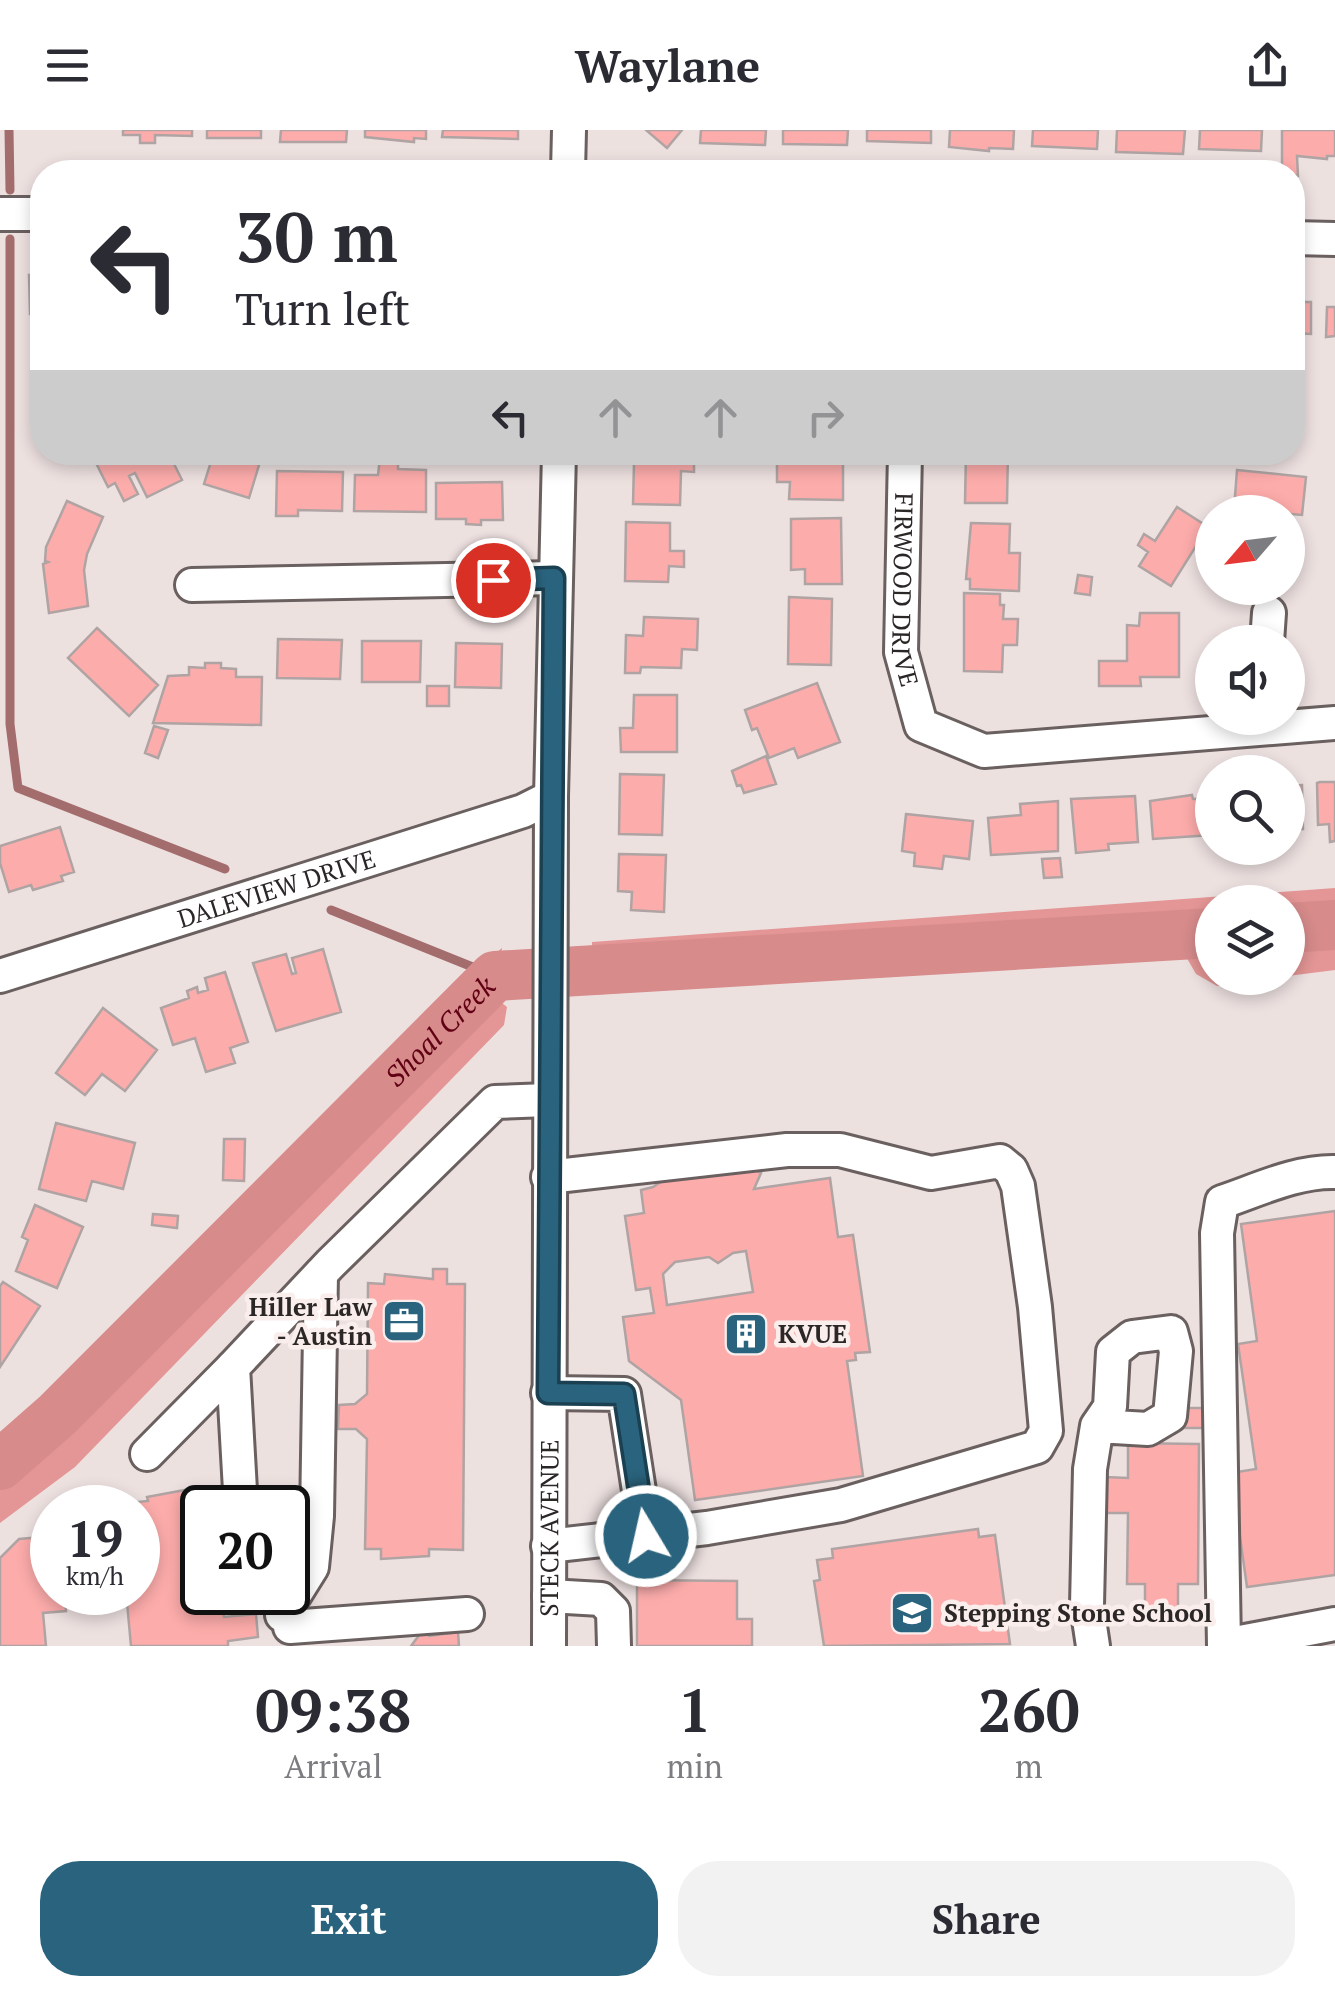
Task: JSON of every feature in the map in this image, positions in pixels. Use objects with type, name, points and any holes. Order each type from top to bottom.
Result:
[{"type":"street","points":[[568,160],[569,130]]},
{"type":"street","points":[[0,214],[30,214]]},
{"type":"street","points":[[1305,238],[1335,239]]},
{"type":"street","name":"STECK AVENUE","points":[[550,1646],[548,1100],[558,465]]},
{"type":"street","name":"FIRWOOD DRIVE","points":[[905,465],[901,652],[921,725],[984,750],[1195,729]]},
{"type":"street","points":[[192,584],[554,578]]},
{"type":"street","points":[[1305,723],[1335,723]]},
{"type":"street","name":"DALEVIEW DRIVE","points":[[0,976],[452,834],[551,797]]},
{"type":"street","points":[[146,1454],[320,1274],[495,1102],[548,1100]]},
{"type":"street","points":[[548,1178],[787,1150],[840,1150],[930,1173],[1000,1161],[1011,1170],[1018,1186],[1036,1307],[1046,1431],[1037,1446],[842,1505],[646,1536],[548,1546]]},
{"type":"street","points":[[1335,1172],[1290,1178],[1222,1202],[1217,1233],[1224,1646],[1335,1624]]},
{"type":"street","points":[[282,1620],[312,1568],[317,1516],[320,1274]]},
{"type":"street","points":[[233,1368],[240,1485]]},
{"type":"street","points":[[548,1393],[624,1394],[646,1536]]},
{"type":"street","points":[[1094,1646],[1088,1586],[1090,1469],[1097,1426]]},
{"type":"street","points":[[549,1596],[601,1600],[613,1612],[614,1646]]},
{"type":"street","points":[[282,1620],[467,1614]]},
{"type":"shaded area","points":[[1335,888],[1335,970],[1305,974],[1305,890]]},
{"type":"shaded area","points":[[1195,898],[1195,972],[1184,953],[592,995],[592,942]]},
{"type":"shaded area","points":[[502,948],[497,999],[507,1007],[504,1025],[75,1467],[51,1485],[30,1485],[30,1501],[0,1523],[0,1439],[452,988]]},
{"type":"building","points":[[123,130],[192,130],[192,136],[155,135],[155,143],[140,143],[140,135],[123,135]]},
{"type":"building","points":[[207,130],[261,130],[261,138],[207,138]]},
{"type":"building","points":[[281,130],[347,130],[346,142],[280,142]]},
{"type":"building","points":[[365,130],[426,130],[426,139],[414,138],[414,142],[365,137]]},
{"type":"building","points":[[443,130],[518,130],[518,139],[442,137]]},
{"type":"building","points":[[646,130],[682,130],[667,148]]},
{"type":"building","points":[[701,130],[766,130],[765,145],[700,143]]},
{"type":"building","points":[[783,130],[848,130],[847,145],[783,144]]},
{"type":"building","points":[[867,130],[931,130],[931,143],[867,141]]},
{"type":"building","points":[[950,130],[1014,130],[1013,149],[949,147]]},
{"type":"building","points":[[1033,130],[1098,130],[1097,149],[1032,146]]},
{"type":"building","points":[[1117,130],[1185,130],[1183,154],[1116,152]]},
{"type":"building","points":[[1200,130],[1262,130],[1261,151],[1199,149]]},
{"type":"building","points":[[1282,130],[1335,130],[1335,156],[1282,160]]},
{"type":"building","points":[[1305,302],[1311,302],[1311,334],[1305,334]]},
{"type":"building","points":[[1327,307],[1335,307],[1335,336],[1326,337]]},
{"type":"building","points":[[97,465],[174,465],[182,480],[147,497],[135,473],[129,476],[138,494],[124,501],[115,483],[108,487]]},
{"type":"building","points":[[210,465],[259,465],[249,498],[204,484]]},
{"type":"building","points":[[379,465],[426,470],[426,512],[354,511],[355,475],[378,475]]},
{"type":"building","points":[[634,465],[694,465],[694,472],[681,471],[680,505],[633,504]]},
{"type":"building","points":[[777,465],[843,465],[843,500],[789,499],[790,482],[777,482]]},
{"type":"building","points":[[966,465],[1008,465],[1007,503],[965,503]]},
{"type":"building","points":[[1237,470],[1306,477],[1304,495],[1235,495]]},
{"type":"building","points":[[277,471],[343,472],[342,511],[298,510],[298,516],[276,516]]},
{"type":"building","points":[[502,482],[503,520],[481,520],[481,525],[466,524],[466,519],[436,519],[436,483]]},
{"type":"building","points":[[67,501],[103,517],[84,570],[88,606],[49,613],[43,564],[48,562],[46,547]]},
{"type":"building","points":[[1177,507],[1195,519],[1195,548],[1171,586],[1139,566],[1148,552],[1138,545],[1144,534],[1155,541]]},
{"type":"building","points":[[841,518],[842,584],[805,584],[805,569],[791,570],[791,519]]},
{"type":"building","points":[[626,522],[670,523],[670,551],[684,551],[684,567],[669,566],[668,582],[625,581]]},
{"type":"building","points":[[971,523],[1010,524],[1009,553],[1020,553],[1019,591],[970,589],[970,579],[966,579]]},
{"type":"building","points":[[1078,575],[1092,577],[1090,595],[1075,593]]},
{"type":"building","points":[[964,593],[1000,594],[1003,619],[1018,619],[1017,645],[1003,645],[1002,672],[964,671]]},
{"type":"building","points":[[789,597],[832,599],[831,665],[788,664]]},
{"type":"building","points":[[1140,613],[1179,613],[1179,677],[1140,677],[1141,686],[1099,686],[1099,661],[1127,661],[1127,625],[1139,626]]},
{"type":"building","points":[[644,617],[698,619],[697,650],[682,649],[681,668],[641,667],[640,673],[625,673],[626,635],[643,636]]},
{"type":"building","points":[[97,628],[158,685],[129,716],[68,658]]},
{"type":"building","points":[[278,639],[342,640],[340,679],[277,678]]},
{"type":"building","points":[[362,641],[421,641],[420,682],[362,682]]},
{"type":"building","points":[[456,643],[502,644],[501,688],[455,687]]},
{"type":"building","points":[[205,663],[221,663],[221,668],[236,669],[236,677],[262,677],[261,725],[153,723],[168,676],[189,675],[189,667],[205,668]]},
{"type":"building","points":[[817,683],[840,742],[798,758],[794,748],[769,758],[745,710]]},
{"type":"building","points":[[427,686],[449,686],[449,706],[427,706]]},
{"type":"building","points":[[634,695],[677,695],[677,752],[621,752],[620,728],[633,728]]},
{"type":"building","points":[[154,726],[168,730],[158,758],[145,753]]},
{"type":"building","points":[[766,756],[776,784],[744,793],[732,771]]},
{"type":"building","points":[[620,774],[664,775],[662,835],[619,834]]},
{"type":"building","points":[[1320,782],[1335,782],[1335,841],[1330,842],[1329,824],[1318,825]]},
{"type":"building","points":[[1192,795],[1195,836],[1153,839],[1150,801]]},
{"type":"building","points":[[1135,796],[1138,842],[1108,844],[1109,850],[1076,853],[1071,799]]},
{"type":"building","points":[[1058,801],[1058,851],[991,855],[988,818],[1021,815],[1020,804]]},
{"type":"building","points":[[906,814],[973,821],[969,859],[944,856],[942,869],[914,866],[915,853],[902,851]]},
{"type":"building","points":[[60,827],[74,872],[61,876],[63,881],[9,892],[0,863],[0,846]]},
{"type":"building","points":[[619,854],[666,855],[664,912],[631,910],[632,892],[618,891]]},
{"type":"building","points":[[1060,858],[1062,877],[1044,878],[1042,859]]},
{"type":"building","points":[[323,949],[341,1012],[276,1031],[253,963],[286,954],[292,974],[296,973],[292,958]]},
{"type":"building","points":[[225,972],[248,1042],[230,1048],[235,1063],[206,1072],[195,1038],[173,1045],[161,1008],[189,998],[187,991],[197,987],[198,993],[208,990],[205,978]]},
{"type":"building","points":[[103,1008],[157,1050],[125,1091],[102,1074],[85,1095],[56,1073]]},
{"type":"building","points":[[56,1123],[135,1143],[123,1189],[92,1181],[86,1201],[39,1189]]},
{"type":"building","points":[[224,1139],[245,1139],[244,1181],[223,1180]]},
{"type":"building","name":"KVUE","points":[[753,1169],[761,1173],[754,1189],[830,1178],[838,1237],[853,1235],[870,1352],[855,1353],[856,1360],[847,1361],[863,1476],[695,1500],[681,1400],[629,1361],[623,1317],[654,1313],[650,1288],[636,1290],[625,1216],[644,1213],[641,1190],[668,1177]],"holes":[[[746,1251],[753,1292],[667,1305],[663,1274],[675,1262],[709,1257],[718,1263],[733,1253]]]},
{"type":"building","points":[[35,1205],[83,1227],[57,1288],[16,1271],[28,1240],[22,1237]]},
{"type":"building","points":[[1335,1211],[1335,1575],[1247,1587],[1231,1473],[1256,1469],[1238,1344],[1257,1341],[1241,1224]]},
{"type":"building","points":[[153,1214],[178,1216],[177,1228],[152,1225]]},
{"type":"building","points":[[433,1269],[447,1269],[447,1284],[465,1284],[463,1550],[429,1549],[429,1556],[381,1559],[381,1549],[365,1549],[367,1439],[356,1429],[338,1429],[339,1405],[355,1404],[367,1394],[368,1283],[384,1284],[385,1274],[433,1279]]},
{"type":"building","points":[[3,1282],[40,1306],[0,1367],[0,1286]]},
{"type":"building","points":[[1183,1408],[1204,1408],[1203,1428],[1183,1428]]},
{"type":"building","points":[[1128,1443],[1199,1444],[1198,1584],[1178,1584],[1178,1609],[1145,1609],[1145,1584],[1127,1584],[1128,1513],[1105,1513],[1105,1477],[1128,1478]]},
{"type":"building","points":[[180,1491],[180,1615],[256,1615],[258,1637],[228,1641],[228,1646],[131,1646],[128,1615],[160,1615],[160,1495]]},
{"type":"building","name":"Stepping Stone School","points":[[978,1529],[979,1537],[995,1535],[1010,1644],[824,1646],[814,1581],[820,1580],[817,1560],[833,1558],[832,1549]]},
{"type":"building","points":[[30,1538],[30,1615],[43,1615],[46,1646],[0,1646],[0,1558],[19,1539]]},
{"type":"building","points":[[637,1580],[737,1581],[737,1619],[752,1619],[752,1646],[637,1646]]},
{"type":"building","points":[[423,1630],[429,1636],[458,1632],[459,1646],[411,1646]]},
{"type":"waterway","points":[[9,130],[10,190]]},
{"type":"waterway","points":[[10,239],[10,724],[18,788],[225,869]]},
{"type":"waterway","points":[[331,910],[495,976]]},
{"type":"waterway","name":"Shoal Creek","points":[[1305,927],[1335,925]]},
{"type":"waterway","name":"Shoal Creek","points":[[0,1465],[58,1414],[495,976],[1195,934]]},
{"type":"place","name":"Hiller Law - Austin","points":[[404,1321]]},
{"type":"place","name":"KVUE","points":[[746,1334]]},
{"type":"place","name":"Stepping Stone School","points":[[912,1613]]},
{"type":"route","points":[[493,580],[554,578],[548,1393],[624,1394],[646,1536]]}]
